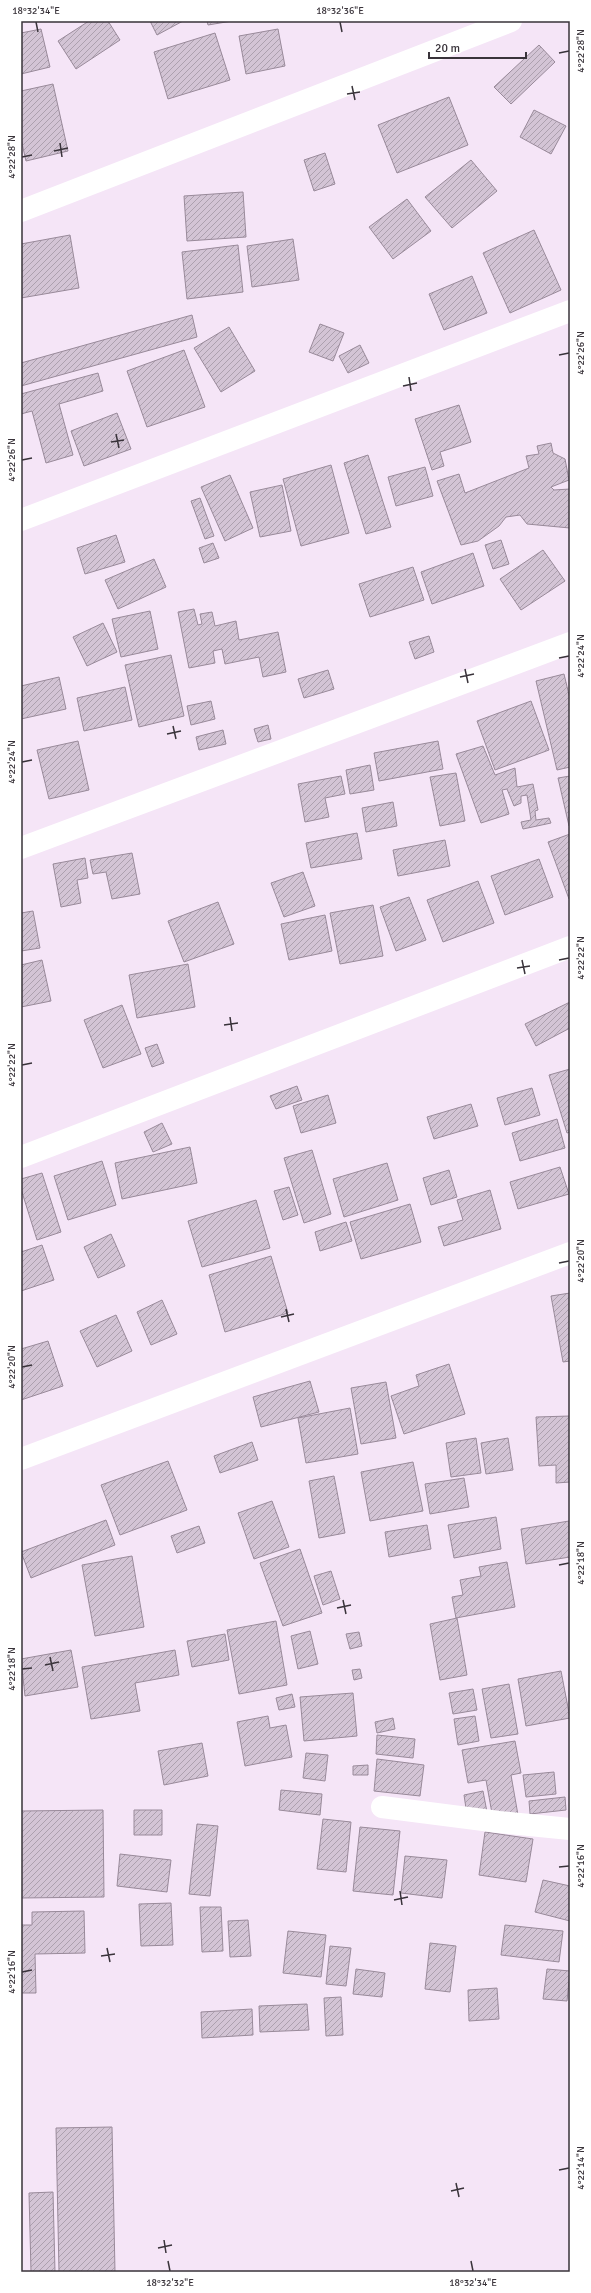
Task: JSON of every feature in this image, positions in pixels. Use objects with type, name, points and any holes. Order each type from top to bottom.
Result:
[{"type":"street","points":[[21,211],[511,21]]},
{"type":"street","points":[[21,520],[570,311]]},
{"type":"street","points":[[21,848],[570,643]]},
{"type":"street","points":[[21,1157],[570,947]]},
{"type":"street","points":[[21,1459],[570,1253]]},
{"type":"street","points":[[382,1807],[499,1822],[570,1829]]},
{"type":"building","points":[[89,21],[108,21],[120,40],[76,69],[58,41]]},
{"type":"building","points":[[150,21],[183,21],[157,35]]},
{"type":"building","points":[[207,21],[232,21],[208,25]]},
{"type":"building","points":[[41,29],[50,67],[21,74],[21,33]]},
{"type":"building","points":[[278,29],[285,66],[246,74],[239,36]]},
{"type":"building","points":[[215,33],[230,80],[168,99],[154,52]]},
{"type":"building","points":[[539,45],[555,62],[511,104],[494,87]]},
{"type":"building","points":[[53,84],[68,151],[26,161],[21,139],[21,91]]},
{"type":"building","points":[[449,97],[468,145],[397,173],[378,125]]},
{"type":"building","points":[[534,110],[566,126],[551,154],[520,137]]},
{"type":"building","points":[[325,153],[335,184],[314,191],[304,160]]},
{"type":"building","points":[[471,160],[497,191],[452,228],[425,197]]},
{"type":"building","points":[[243,192],[246,237],[187,241],[184,196]]},
{"type":"building","points":[[407,199],[431,231],[393,259],[369,227]]},
{"type":"building","points":[[534,230],[561,290],[510,313],[483,253]]},
{"type":"building","points":[[70,235],[79,288],[21,298],[21,244]]},
{"type":"building","points":[[293,239],[299,280],[252,287],[247,246]]},
{"type":"building","points":[[238,245],[243,292],[187,299],[182,252]]},
{"type":"building","points":[[472,276],[487,313],[444,330],[429,294]]},
{"type":"building","points":[[192,315],[197,337],[21,386],[21,363]]},
{"type":"building","points":[[320,324],[344,333],[333,361],[309,352]]},
{"type":"building","points":[[229,327],[255,371],[221,392],[194,348]]},
{"type":"building","points":[[360,345],[369,363],[348,373],[339,356]]},
{"type":"building","points":[[184,350],[205,407],[147,427],[127,371]]},
{"type":"building","points":[[98,373],[103,391],[59,404],[73,455],[46,463],[32,411],[21,414],[21,394]]},
{"type":"building","points":[[459,405],[471,442],[440,452],[444,466],[432,470],[415,419]]},
{"type":"building","points":[[117,413],[131,449],[84,466],[71,431]]},
{"type":"building","points":[[551,443],[553,453],[565,459],[569,480],[551,487],[554,490],[570,489],[570,528],[527,524],[520,515],[506,517],[499,526],[478,541],[461,545],[437,481],[459,474],[465,493],[529,468],[526,456],[539,454],[537,446]]},
{"type":"building","points":[[368,455],[391,527],[366,534],[344,463]]},
{"type":"building","points":[[331,465],[349,533],[301,546],[283,479]]},
{"type":"building","points":[[425,467],[433,496],[396,506],[388,477]]},
{"type":"building","points":[[230,475],[253,528],[225,541],[201,487]]},
{"type":"building","points":[[282,485],[291,531],[260,537],[250,492]]},
{"type":"building","points":[[200,498],[214,536],[205,539],[191,501]]},
{"type":"building","points":[[116,535],[125,562],[85,574],[77,548]]},
{"type":"building","points":[[501,540],[509,564],[493,569],[485,545]]},
{"type":"building","points":[[213,543],[219,558],[204,563],[199,548]]},
{"type":"building","points":[[543,550],[565,581],[521,610],[500,579]]},
{"type":"building","points":[[473,553],[484,586],[432,604],[421,572]]},
{"type":"building","points":[[154,559],[166,587],[118,609],[105,580]]},
{"type":"building","points":[[413,567],[424,600],[370,617],[359,584]]},
{"type":"building","points":[[194,609],[198,625],[202,624],[200,614],[212,612],[215,626],[236,621],[239,640],[278,632],[286,672],[263,677],[259,657],[225,664],[222,649],[213,651],[215,663],[189,668],[178,612]]},
{"type":"building","points":[[150,611],[158,649],[121,657],[112,619]]},
{"type":"building","points":[[103,623],[117,652],[87,666],[73,637]]},
{"type":"building","points":[[429,636],[434,652],[415,659],[409,642]]},
{"type":"building","points":[[171,655],[184,716],[139,727],[125,665]]},
{"type":"building","points":[[328,670],[334,689],[304,698],[298,679]]},
{"type":"building","points":[[564,674],[570,699],[570,767],[557,770],[536,681]]},
{"type":"building","points":[[59,677],[66,709],[21,719],[21,686]]},
{"type":"building","points":[[125,687],[132,720],[84,731],[77,698]]},
{"type":"building","points":[[211,701],[215,719],[191,725],[187,706]]},
{"type":"building","points":[[531,701],[549,750],[495,770],[477,721]]},
{"type":"building","points":[[268,725],[271,739],[258,742],[254,729]]},
{"type":"building","points":[[223,730],[226,744],[199,750],[196,737]]},
{"type":"building","points":[[78,741],[89,790],[49,799],[37,750]]},
{"type":"building","points":[[438,741],[443,769],[379,781],[374,753]]},
{"type":"building","points":[[483,746],[495,775],[515,768],[517,787],[533,784],[538,810],[535,811],[536,820],[549,818],[551,823],[523,829],[521,822],[531,820],[527,795],[521,796],[521,803],[514,806],[507,789],[502,790],[509,814],[481,823],[456,754]]},
{"type":"building","points":[[370,765],[374,790],[350,794],[346,770]]},
{"type":"building","points":[[456,773],[465,821],[440,826],[430,777]]},
{"type":"building","points":[[341,776],[345,794],[325,798],[329,817],[305,822],[298,784]]},
{"type":"building","points":[[570,776],[570,826],[569,826],[558,778]]},
{"type":"building","points":[[393,802],[397,826],[366,832],[362,808]]},
{"type":"building","points":[[357,833],[362,859],[311,868],[306,843]]},
{"type":"building","points":[[570,834],[570,899],[569,899],[548,842]]},
{"type":"building","points":[[445,840],[450,866],[398,876],[393,850]]},
{"type":"building","points":[[132,853],[140,894],[112,899],[106,872],[93,874],[90,860]]},
{"type":"building","points":[[85,858],[88,878],[77,880],[81,903],[61,907],[53,864]]},
{"type":"building","points":[[539,859],[553,897],[505,915],[491,876]]},
{"type":"building","points":[[303,872],[315,906],[284,917],[271,883]]},
{"type":"building","points":[[478,881],[494,923],[443,942],[427,900]]},
{"type":"building","points":[[409,897],[426,940],[396,951],[380,907]]},
{"type":"building","points":[[218,902],[234,944],[184,962],[168,921]]},
{"type":"building","points":[[373,905],[383,956],[340,964],[330,913]]},
{"type":"building","points":[[33,911],[40,948],[21,951],[21,913]]},
{"type":"building","points":[[325,915],[332,951],[289,960],[281,924]]},
{"type":"building","points":[[42,960],[51,1001],[21,1007],[21,965]]},
{"type":"building","points":[[188,964],[195,1007],[137,1018],[129,975]]},
{"type":"building","points":[[570,1002],[570,1028],[536,1046],[525,1024]]},
{"type":"building","points":[[122,1005],[141,1054],[103,1068],[84,1020]]},
{"type":"building","points":[[157,1044],[164,1063],[152,1067],[145,1048]]},
{"type":"building","points":[[570,1069],[570,1132],[567,1133],[549,1075]]},
{"type":"building","points":[[297,1086],[302,1100],[276,1109],[270,1096]]},
{"type":"building","points":[[532,1088],[540,1115],[505,1125],[497,1098]]},
{"type":"building","points":[[328,1095],[336,1123],[301,1133],[293,1106]]},
{"type":"building","points":[[471,1104],[478,1126],[434,1139],[427,1117]]},
{"type":"building","points":[[557,1119],[565,1148],[520,1161],[512,1133]]},
{"type":"building","points":[[162,1123],[172,1144],[153,1152],[144,1132]]},
{"type":"building","points":[[190,1147],[197,1183],[122,1199],[115,1163]]},
{"type":"building","points":[[312,1150],[331,1214],[304,1223],[284,1158]]},
{"type":"building","points":[[102,1161],[116,1205],[68,1220],[54,1176]]},
{"type":"building","points":[[387,1163],[398,1200],[344,1217],[333,1179]]},
{"type":"building","points":[[560,1167],[569,1194],[518,1209],[510,1182]]},
{"type":"building","points":[[449,1170],[457,1197],[431,1205],[423,1178]]},
{"type":"building","points":[[42,1173],[61,1232],[37,1240],[21,1189],[21,1179]]},
{"type":"building","points":[[289,1187],[298,1215],[283,1220],[274,1191]]},
{"type":"building","points":[[490,1190],[501,1229],[444,1246],[438,1227],[463,1220],[457,1200]]},
{"type":"building","points":[[256,1200],[270,1248],[202,1267],[188,1221]]},
{"type":"building","points":[[410,1204],[421,1242],[361,1259],[350,1222]]},
{"type":"building","points":[[346,1222],[352,1241],[320,1251],[315,1232]]},
{"type":"building","points":[[111,1234],[125,1266],[98,1278],[84,1247]]},
{"type":"building","points":[[42,1245],[54,1280],[21,1291],[21,1252]]},
{"type":"building","points":[[271,1256],[288,1313],[225,1332],[209,1275]]},
{"type":"building","points":[[570,1293],[570,1361],[563,1362],[551,1296]]},
{"type":"building","points":[[162,1300],[177,1334],[151,1345],[137,1312]]},
{"type":"building","points":[[116,1315],[132,1351],[97,1367],[80,1331]]},
{"type":"building","points":[[48,1341],[63,1386],[21,1400],[21,1349]]},
{"type":"building","points":[[449,1364],[465,1414],[404,1434],[391,1396],[419,1386],[416,1375]]},
{"type":"building","points":[[310,1381],[319,1412],[261,1427],[253,1397]]},
{"type":"building","points":[[386,1382],[396,1438],[361,1444],[351,1388]]},
{"type":"building","points":[[350,1408],[358,1454],[306,1463],[298,1418]]},
{"type":"building","points":[[570,1416],[570,1482],[556,1483],[556,1465],[539,1466],[536,1417]]},
{"type":"building","points":[[476,1438],[481,1473],[451,1477],[446,1443]]},
{"type":"building","points":[[508,1438],[513,1470],[486,1474],[481,1443]]},
{"type":"building","points":[[252,1442],[258,1460],[220,1473],[214,1456]]},
{"type":"building","points":[[168,1461],[187,1510],[120,1535],[101,1485]]},
{"type":"building","points":[[413,1462],[423,1511],[370,1521],[361,1472]]},
{"type":"building","points":[[334,1476],[345,1533],[319,1538],[309,1481]]},
{"type":"building","points":[[464,1478],[469,1507],[430,1514],[425,1484]]},
{"type":"building","points":[[272,1501],[289,1547],[254,1559],[238,1513]]},
{"type":"building","points":[[496,1517],[501,1549],[454,1558],[448,1525]]},
{"type":"building","points":[[106,1520],[115,1545],[31,1578],[21,1552]]},
{"type":"building","points":[[569,1521],[570,1557],[526,1564],[521,1529]]},
{"type":"building","points":[[427,1525],[431,1549],[389,1557],[385,1532]]},
{"type":"building","points":[[199,1526],[205,1543],[177,1553],[171,1536]]},
{"type":"building","points":[[300,1549],[322,1613],[283,1626],[260,1563]]},
{"type":"building","points":[[132,1556],[144,1627],[95,1636],[82,1565]]},
{"type":"building","points":[[507,1562],[515,1607],[456,1618],[452,1597],[463,1595],[460,1580],[481,1576],[479,1567]]},
{"type":"building","points":[[331,1571],[340,1599],[323,1605],[314,1576]]},
{"type":"building","points":[[457,1618],[467,1675],[440,1680],[430,1624]]},
{"type":"building","points":[[276,1621],[287,1685],[239,1694],[227,1630]]},
{"type":"building","points":[[310,1631],[318,1664],[298,1669],[291,1636]]},
{"type":"building","points":[[359,1632],[362,1646],[350,1649],[346,1634]]},
{"type":"building","points":[[225,1634],[229,1660],[192,1667],[187,1641]]},
{"type":"building","points":[[71,1650],[78,1687],[25,1696],[21,1659]]},
{"type":"building","points":[[175,1650],[179,1675],[135,1683],[140,1711],[91,1719],[82,1667]]},
{"type":"building","points":[[360,1669],[362,1678],[354,1680],[352,1670]]},
{"type":"building","points":[[561,1671],[570,1718],[526,1726],[518,1679]]},
{"type":"building","points":[[509,1684],[518,1734],[491,1738],[482,1689]]},
{"type":"building","points":[[473,1689],[477,1710],[453,1714],[449,1693]]},
{"type":"building","points":[[353,1693],[357,1736],[304,1741],[300,1697]]},
{"type":"building","points":[[292,1694],[295,1707],[279,1710],[276,1698]]},
{"type":"building","points":[[268,1716],[270,1728],[286,1725],[292,1757],[245,1766],[237,1722]]},
{"type":"building","points":[[475,1716],[479,1741],[458,1745],[454,1719]]},
{"type":"building","points":[[393,1718],[395,1729],[377,1733],[375,1722]]},
{"type":"building","points":[[377,1735],[415,1739],[413,1758],[376,1754]]},
{"type":"building","points":[[515,1741],[521,1773],[511,1775],[518,1815],[493,1819],[486,1780],[468,1783],[462,1750]]},
{"type":"building","points":[[202,1743],[208,1776],[164,1785],[158,1751]]},
{"type":"building","points":[[306,1753],[328,1755],[325,1781],[303,1778]]},
{"type":"building","points":[[377,1759],[424,1765],[420,1796],[374,1791]]},
{"type":"building","points":[[368,1765],[368,1775],[353,1775],[353,1766]]},
{"type":"building","points":[[554,1772],[556,1794],[526,1797],[523,1775]]},
{"type":"building","points":[[281,1790],[322,1794],[320,1815],[279,1810]]},
{"type":"building","points":[[483,1791],[487,1812],[467,1815],[464,1795]]},
{"type":"building","points":[[565,1797],[566,1810],[530,1814],[529,1801]]},
{"type":"building","points":[[103,1810],[104,1897],[21,1898],[21,1811]]},
{"type":"building","points":[[134,1810],[162,1810],[162,1835],[134,1835]]},
{"type":"building","points":[[323,1819],[351,1822],[346,1872],[317,1869]]},
{"type":"building","points":[[197,1824],[218,1826],[210,1896],[189,1894]]},
{"type":"building","points":[[360,1827],[400,1831],[393,1895],[353,1891]]},
{"type":"building","points":[[485,1832],[533,1839],[526,1882],[479,1875]]},
{"type":"building","points":[[120,1854],[171,1860],[167,1892],[117,1886]]},
{"type":"building","points":[[405,1856],[447,1860],[442,1898],[401,1893]]},
{"type":"building","points":[[543,1880],[570,1886],[570,1921],[535,1912]]},
{"type":"building","points":[[171,1903],[173,1945],[141,1946],[139,1904]]},
{"type":"building","points":[[200,1907],[221,1907],[223,1951],[202,1952]]},
{"type":"building","points":[[84,1911],[85,1953],[35,1954],[36,1993],[21,1993],[21,1925],[32,1925],[32,1912]]},
{"type":"building","points":[[248,1920],[251,1956],[230,1957],[228,1921]]},
{"type":"building","points":[[505,1925],[563,1931],[559,1962],[501,1955]]},
{"type":"building","points":[[288,1931],[326,1935],[321,1977],[283,1973]]},
{"type":"building","points":[[430,1943],[456,1946],[450,1992],[425,1989]]},
{"type":"building","points":[[330,1946],[351,1948],[346,1986],[326,1984]]},
{"type":"building","points":[[356,1969],[385,1973],[382,1997],[353,1994]]},
{"type":"building","points":[[547,1969],[570,1971],[567,2001],[543,1999]]},
{"type":"building","points":[[497,1988],[499,2019],[469,2021],[468,1990]]},
{"type":"building","points":[[341,1997],[343,2035],[326,2036],[324,1998]]},
{"type":"building","points":[[307,2004],[309,2030],[260,2032],[259,2006]]},
{"type":"building","points":[[252,2009],[253,2035],[202,2038],[201,2012]]},
{"type":"building","points":[[112,2127],[115,2272],[59,2272],[56,2128]]},
{"type":"building","points":[[53,2192],[55,2272],[31,2272],[29,2193]]}]
